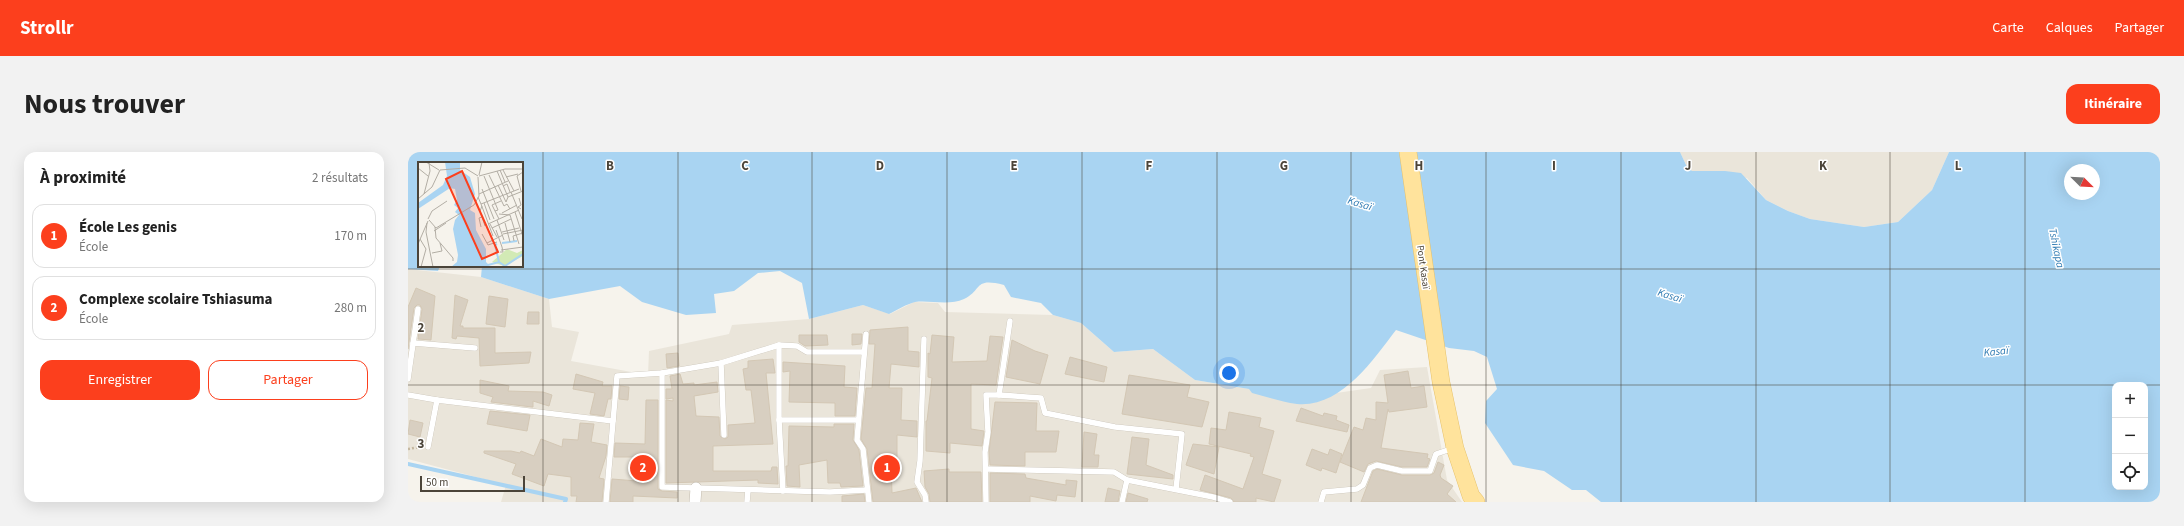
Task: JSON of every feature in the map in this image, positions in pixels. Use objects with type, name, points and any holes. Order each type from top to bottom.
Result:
[{"type":"main road","name":"Pont Kasaï","points":[[1408,152],[1441,382],[1455,448],[1472,496],[1476,502]]},
{"type":"street","points":[[695,502],[696,488]]},
{"type":"lane","points":[[408,379],[418,309]]},
{"type":"lane","points":[[999,395],[1010,321]]},
{"type":"lane","points":[[866,334],[857,440],[863,449],[869,502]]},
{"type":"lane","points":[[924,339],[920,461],[917,482],[925,494],[926,502]]},
{"type":"lane","points":[[413,343],[475,348]]},
{"type":"lane","points":[[606,502],[617,376],[662,373],[721,363],[779,345],[797,346],[807,352],[864,352]]},
{"type":"lane","points":[[779,345],[783,491]]},
{"type":"lane","points":[[721,363],[724,435]]},
{"type":"lane","points":[[662,373],[662,487],[830,492],[867,490]]},
{"type":"lane","points":[[986,502],[985,452],[988,432],[986,395],[1041,398],[1045,413],[1115,427],[1182,434],[1176,489]]},
{"type":"lane","points":[[408,396],[613,421]]},
{"type":"lane","points":[[428,446],[437,400]]},
{"type":"lane","points":[[780,420],[858,420]]},
{"type":"lane","points":[[1321,502],[1324,492],[1357,489],[1363,485],[1370,468],[1377,465],[1402,471],[1430,471],[1436,454],[1455,448]]},
{"type":"lane","points":[[986,469],[1114,472],[1127,480],[1213,496],[1230,502]]},
{"type":"lane","points":[[1122,502],[1127,480]]},
{"type":"lane","points":[[747,502],[748,490]]},
{"type":"shaded area","points":[[1680,152],[1949,152],[1932,190],[1898,222],[1864,227],[1810,219],[1788,211],[1766,200],[1747,178],[1692,171],[1687,167]]},
{"type":"shaded area","points":[[408,269],[481,277],[549,299],[552,327],[579,332],[571,361],[648,375],[649,351],[729,334],[732,325],[809,319],[863,305],[890,314],[914,302],[938,303],[945,312],[1053,315],[1081,323],[1114,352],[1153,349],[1195,380],[1249,389],[1313,403],[1336,393],[1371,388],[1380,370],[1427,367],[1447,480],[1462,502],[501,502],[506,485],[408,459]]},
{"type":"water","points":[[408,152],[1680,152],[1687,167],[1692,171],[1725,171],[1741,173],[1766,200],[1788,211],[1810,219],[1864,227],[1898,222],[1932,190],[1949,152],[2160,152],[2160,497],[2152,502],[1601,502],[1586,490],[1572,490],[1544,471],[1513,465],[1485,423],[1486,401],[1497,389],[1487,357],[1474,351],[1449,348],[1396,330],[1366,368],[1342,390],[1328,398],[1313,403],[1297,404],[1252,393],[1249,389],[1195,380],[1153,349],[1114,352],[1081,323],[1053,315],[1041,303],[1011,297],[1004,285],[994,283],[983,284],[970,295],[958,301],[915,302],[889,314],[863,305],[809,319],[802,283],[780,271],[758,273],[734,291],[714,294],[716,313],[686,315],[642,302],[620,286],[549,299],[481,277],[482,267],[523,267],[523,162],[418,162],[418,267],[440,267],[438,271],[408,269]]},
{"type":"building","points":[[416,288],[435,296],[431,340],[418,339],[422,309],[420,305],[417,305],[414,308],[408,349],[408,307]]},
{"type":"building","points":[[455,295],[468,300],[460,326],[463,326],[463,328],[495,328],[495,353],[531,352],[529,363],[480,366],[479,338],[457,336],[456,339],[452,338]]},
{"type":"building","points":[[489,296],[508,299],[505,327],[486,324]]},
{"type":"building","points":[[528,312],[539,312],[539,324],[527,324]]},
{"type":"building","points":[[908,327],[908,351],[919,352],[919,367],[891,364],[889,388],[902,388],[901,420],[917,421],[917,437],[897,435],[897,463],[891,463],[892,493],[916,488],[922,502],[873,502],[867,449],[861,439],[866,388],[872,388],[875,344],[869,344],[870,330]]},
{"type":"building","points":[[852,334],[862,334],[861,344],[852,345]]},
{"type":"building","points":[[799,335],[827,335],[828,345],[805,346],[799,342]]},
{"type":"building","points":[[932,335],[954,337],[952,362],[987,361],[990,336],[1003,337],[996,385],[971,384],[971,429],[984,431],[982,446],[950,443],[950,453],[926,451],[926,421],[932,378],[928,377],[928,353],[930,354]]},
{"type":"building","points":[[1012,340],[1035,351],[1048,355],[1040,384],[1006,377]]},
{"type":"building","points":[[678,353],[679,366],[667,368],[666,354]]},
{"type":"building","points":[[1070,357],[1107,367],[1104,382],[1065,374]]},
{"type":"building","points":[[773,359],[775,373],[766,373],[773,444],[713,446],[713,471],[771,471],[772,467],[777,467],[778,484],[758,483],[758,480],[666,483],[666,400],[673,401],[673,398],[666,399],[666,389],[672,389],[670,376],[680,374],[683,384],[694,383],[694,385],[717,382],[718,392],[694,396],[696,416],[719,417],[720,436],[725,439],[728,437],[728,425],[755,423],[751,390],[746,390],[743,369],[748,368],[748,361]]},
{"type":"building","points":[[783,362],[845,366],[844,387],[857,388],[855,416],[835,416],[835,403],[789,402],[790,371],[783,372]]},
{"type":"building","points":[[1408,371],[1411,388],[1424,386],[1427,407],[1389,412],[1388,409],[1381,448],[1428,454],[1427,458],[1430,459],[1427,467],[1402,467],[1376,461],[1368,464],[1364,472],[1340,462],[1354,427],[1363,430],[1366,418],[1376,420],[1376,402],[1388,403],[1384,375]]},
{"type":"building","points":[[576,374],[603,382],[602,386],[612,386],[611,399],[608,399],[604,416],[590,414],[595,393],[573,389]]},
{"type":"building","points":[[1129,375],[1190,385],[1187,397],[1209,402],[1202,427],[1122,414]]},
{"type":"building","points":[[480,380],[509,386],[508,391],[543,392],[552,395],[549,406],[533,401],[533,407],[491,402],[493,397],[480,393]]},
{"type":"building","points":[[620,386],[629,387],[628,400],[619,399]]},
{"type":"building","points":[[646,400],[658,400],[658,489],[662,491],[677,492],[677,498],[633,496],[633,502],[610,502],[612,479],[637,481],[638,457],[614,457],[615,443],[645,444]]},
{"type":"building","points":[[995,402],[1037,403],[1036,431],[1059,431],[1056,452],[1025,452],[1025,466],[990,465],[989,452]]},
{"type":"building","points":[[1301,408],[1323,416],[1324,413],[1337,416],[1336,420],[1349,425],[1347,432],[1296,421]]},
{"type":"building","points":[[490,411],[530,415],[527,431],[487,424]]},
{"type":"building","points":[[1229,412],[1261,418],[1259,427],[1274,431],[1262,474],[1281,480],[1274,502],[1256,498],[1256,502],[1234,502],[1231,498],[1200,490],[1205,475],[1243,489],[1254,457],[1250,456],[1251,454],[1209,444],[1211,428],[1226,430]]},
{"type":"building","points":[[410,420],[423,423],[420,437],[408,434]]},
{"type":"building","points":[[580,423],[594,424],[591,442],[607,445],[606,456],[599,478],[604,479],[602,502],[576,502],[577,496],[571,496],[571,477],[548,474],[544,486],[512,474],[516,464],[484,453],[484,451],[511,451],[520,453],[521,451],[534,456],[541,439],[562,447],[563,439],[578,440]]},
{"type":"building","points":[[834,424],[854,424],[853,440],[859,450],[863,486],[841,487],[840,483],[828,483],[827,460],[799,465],[800,487],[787,486],[786,466],[788,466],[789,426],[834,427]]},
{"type":"building","points":[[1084,432],[1097,434],[1094,455],[1099,455],[1098,467],[1082,467]]},
{"type":"building","points":[[1132,437],[1149,439],[1146,465],[1173,475],[1173,479],[1127,474]]},
{"type":"building","points":[[1193,444],[1219,447],[1214,474],[1186,465]]},
{"type":"building","points":[[1312,449],[1328,455],[1330,449],[1342,454],[1336,473],[1322,468],[1321,471],[1306,465]]},
{"type":"building","points":[[1438,462],[1444,465],[1440,475],[1441,478],[1453,486],[1447,494],[1456,502],[1361,502],[1373,471],[1377,469],[1402,475],[1430,475],[1434,473]]},
{"type":"building","points":[[949,469],[949,472],[981,472],[982,502],[930,502],[929,494],[925,487],[924,471]]},
{"type":"building","points":[[990,473],[1025,474],[1026,478],[1066,485],[1066,480],[1077,481],[1075,497],[1057,495],[1056,501],[1030,496],[1030,502],[990,502]]},
{"type":"building","points":[[1108,488],[1120,491],[1118,502],[1105,502]]},
{"type":"building","points":[[1128,493],[1148,499],[1147,502],[1126,502]]},
{"type":"building","points":[[864,494],[865,502],[842,502],[842,496]]},
{"type":"waterway","points":[[408,464],[566,499],[565,502]]},
{"type":"place","name":"Complexe scolaire Tshiasuma","points":[[643,468]]},
{"type":"place","name":"École Les genis","points":[[887,468]]},
{"type":"water label","name":"Kasaï","points":[[1360,203]]},
{"type":"water label","name":"Tshikapa","points":[[2057,248]]},
{"type":"water label","name":"Kasaï","points":[[1670,295]]},
{"type":"water label","name":"Kasaï","points":[[1996,351]]}]
